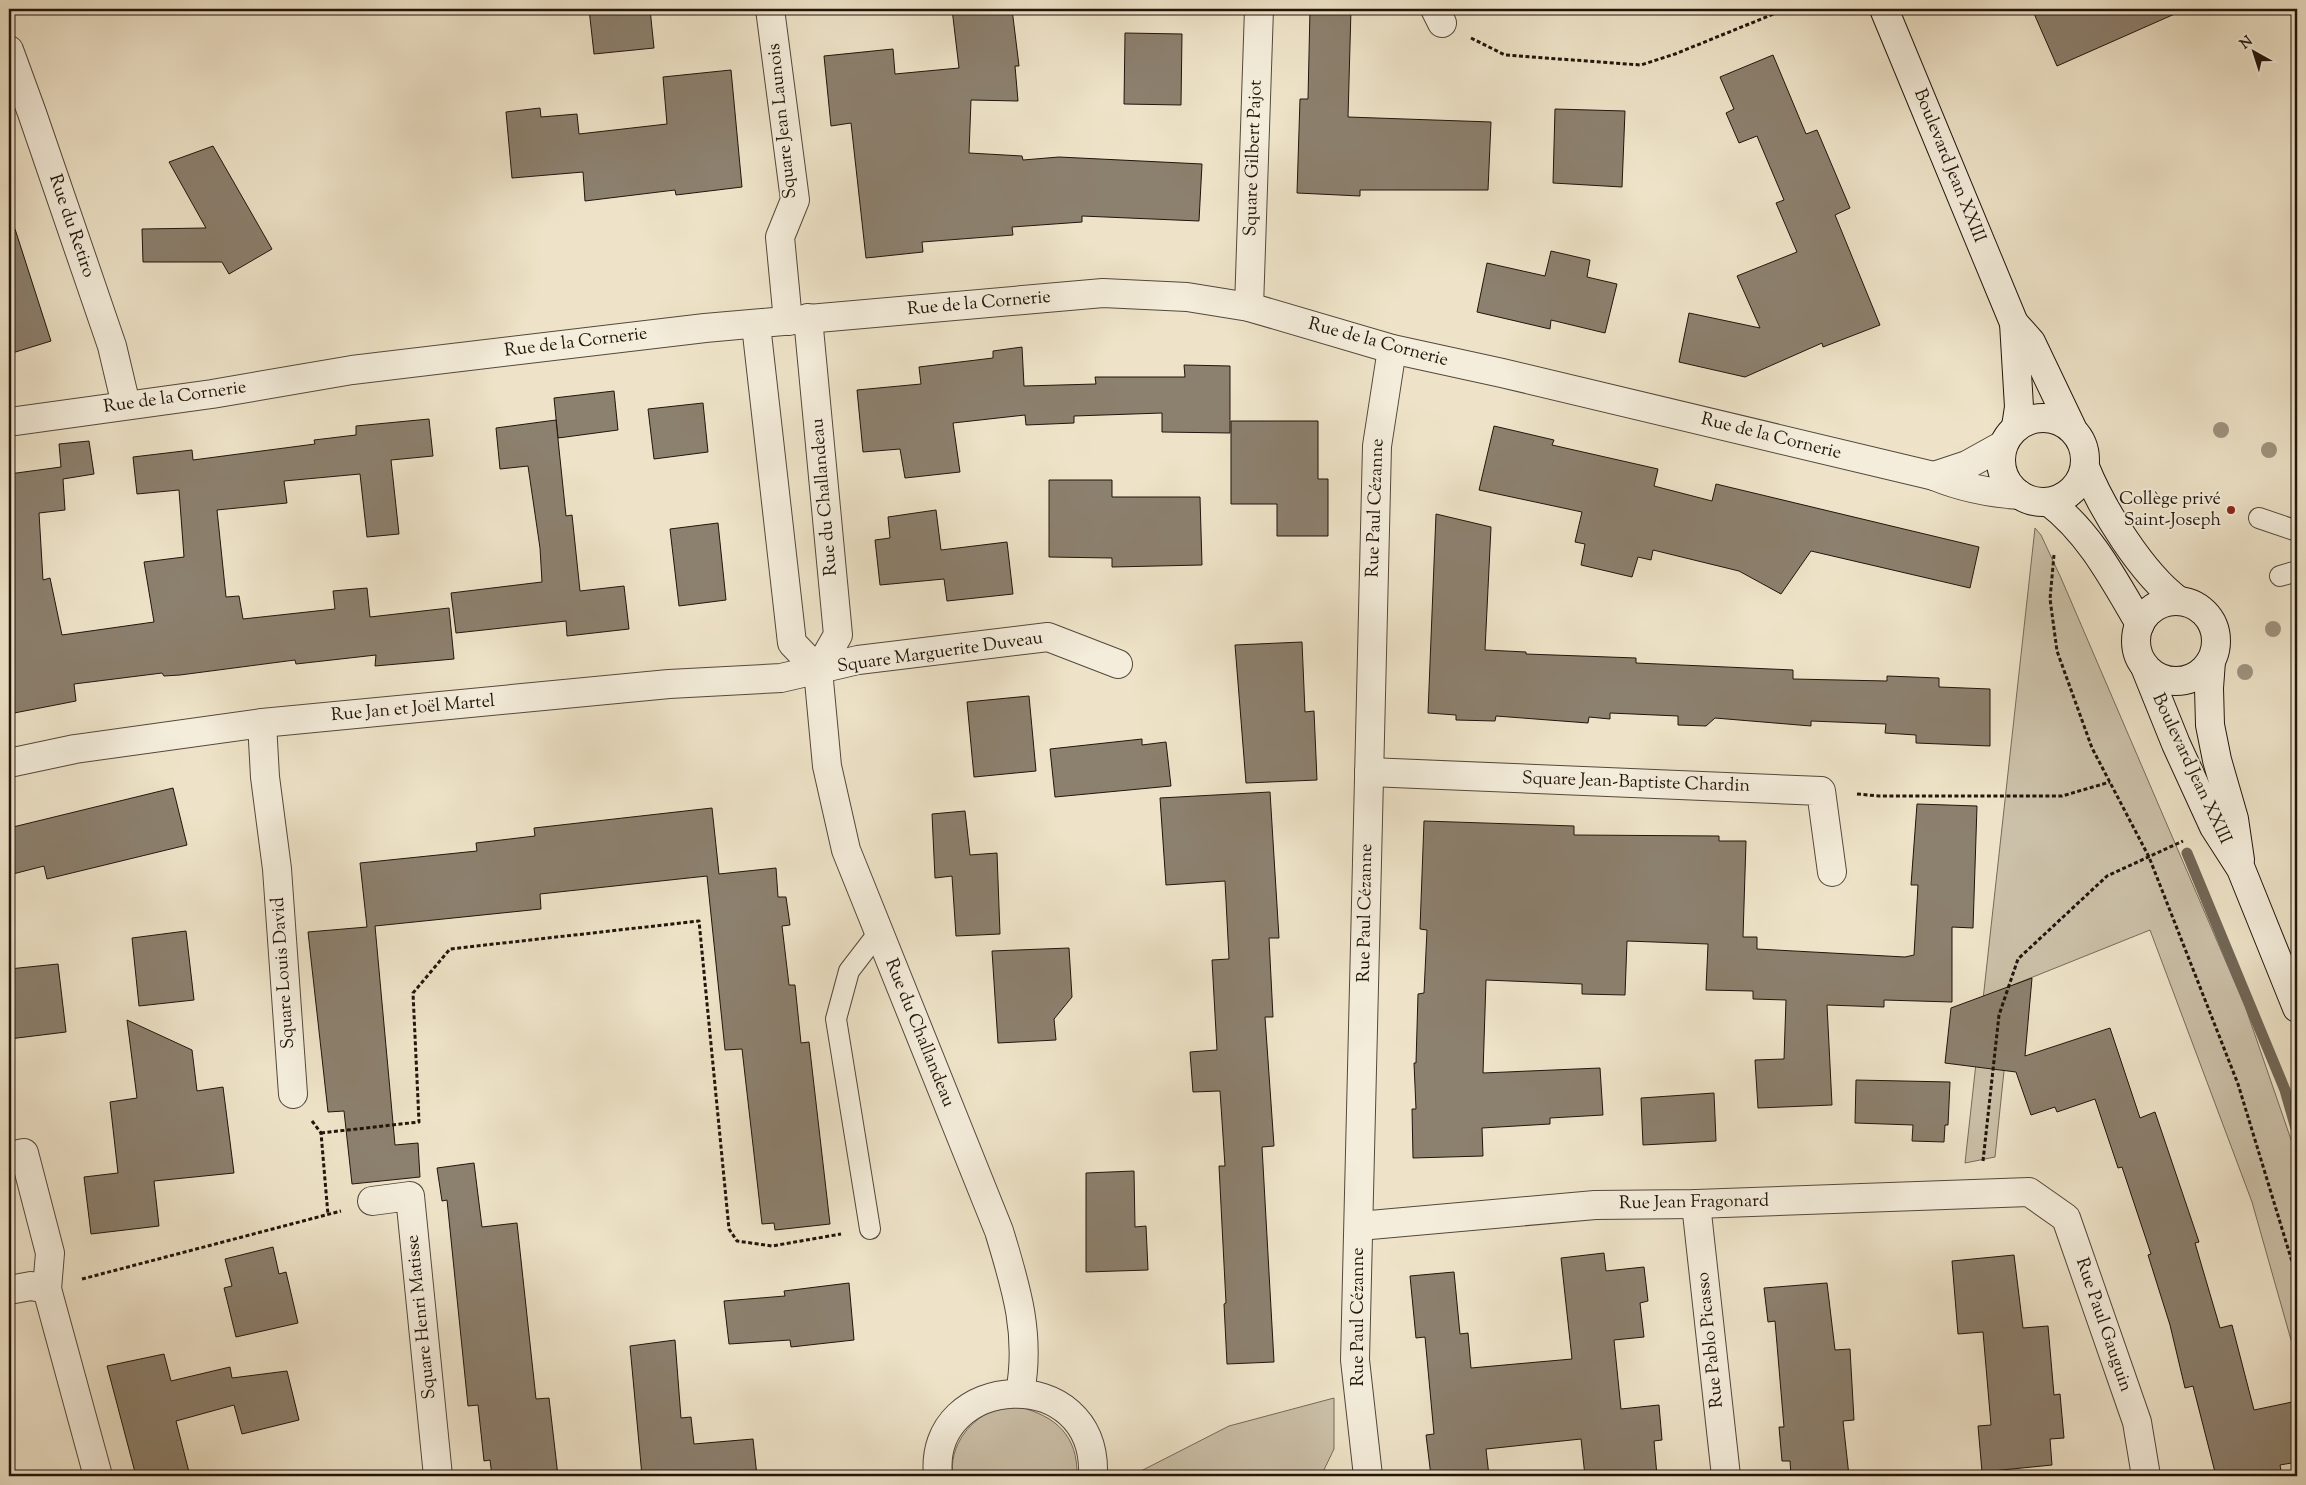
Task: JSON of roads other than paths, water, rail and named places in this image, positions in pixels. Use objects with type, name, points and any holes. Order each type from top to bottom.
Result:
[{"type":"street","name":"Square Jean Launois","points":[[770,9],[795,200],[780,237],[798,320]]},
{"type":"street","name":"Square Gilbert Pajot","points":[[1249,307],[1260,9]]},
{"type":"street","name":"Boulevard Jean XXIII","points":[[1884,9],[2014,323],[2019,406],[2010,436]]},
{"type":"street","name":"Rue du Retiro","points":[[9,50],[36,122],[112,346],[126,405]]},
{"type":"street","name":"Rue de la Cornerie","points":[[9,422],[212,394],[352,370],[705,328],[1103,293],[1187,297],[1249,307],[1392,350],[1502,373],[1934,476],[1962,488],[1996,494],[2020,495]]},
{"type":"street","name":"Rue du Challandeau","points":[[798,320],[838,635],[818,670],[827,766],[846,850],[999,1231],[1016,1287],[1022,1323],[1025,1365],[1020,1393]]},
{"type":"street","name":"Boulevard Jean XXIII","points":[[2014,323],[2031,342],[2072,428]]},
{"type":"street","points":[[756,325],[792,643],[818,670]]},
{"type":"street","name":"Rue Paul Cézanne","points":[[1368,1476],[1356,1360],[1377,446],[1392,350]]},
{"type":"street","points":[[1934,476],[1967,465],[2038,417],[2062,422],[2072,428],[2081,440],[2085,453],[2085,467],[2073,490],[2049,502],[2029,500],[2020,495],[2010,486],[2003,473],[2001,459],[2010,436]]},
{"type":"street","points":[[2085,467],[2103,505],[2157,582],[2179,601],[2192,605],[2203,612],[2211,622],[2216,635],[2216,648],[2211,661],[2203,671],[2192,678],[2180,681],[2167,680],[2155,676],[2145,667],[2139,657],[2136,646],[2140,624],[2147,614],[2156,607],[2179,601]]},
{"type":"street","points":[[2049,502],[2062,512],[2081,532],[2107,569],[2140,624]]},
{"type":"street","name":"Square Marguerite Duveau","points":[[818,670],[858,660],[1048,637],[1118,664]]},
{"type":"street","name":"Boulevard Jean XXIII","points":[[2211,661],[2209,688],[2210,725],[2217,760],[2234,819],[2241,869]]},
{"type":"street","name":"Boulevard Jean XXIII","points":[[2145,667],[2176,744],[2214,827],[2241,869],[2297,1008]]},
{"type":"street","name":"Rue Jan et Joël Martel","points":[[9,763],[75,749],[262,723],[668,684],[780,678],[818,670]]},
{"type":"street","name":"Square Louis David","points":[[262,723],[277,869],[293,1094]]},
{"type":"street","name":"Square Jean-Baptiste Chardin","points":[[1369,772],[1821,791],[1832,872]]},
{"type":"street","points":[[9,1156],[24,1153],[50,1253],[47,1289],[98,1476]]},
{"type":"street","name":"Rue Jean Fragonard","points":[[1359,1226],[1595,1205],[1696,1204],[2029,1192]]},
{"type":"street","name":"Rue Paul Gauguin","points":[[2029,1192],[2066,1218],[2137,1422],[2146,1476]]},
{"type":"street","name":"Square Henri Matisse","points":[[372,1201],[410,1196],[438,1476]]},
{"type":"street","name":"Rue Pablo Picasso","points":[[1696,1204],[1726,1476]]},
{"type":"street","points":[[9,1290],[31,1286],[47,1289]]},
{"type":"street","points":[[938,1476],[939,1452],[946,1435],[956,1420],[969,1408],[985,1399],[1002,1394],[1020,1393],[1037,1395],[1053,1402],[1068,1412],[1088,1440],[1093,1457],[1093,1476]]},
{"type":"lane","points":[[2259,518],[2297,531]]},
{"type":"lane","points":[[870,1229],[836,1018],[849,971],[879,932]]},
{"type":"waterway","points":[[2187,853],[2285,1090],[2297,1132]]},
{"type":"place","name":"Collège privé Saint-Joseph","points":[[2231,510]]}]
